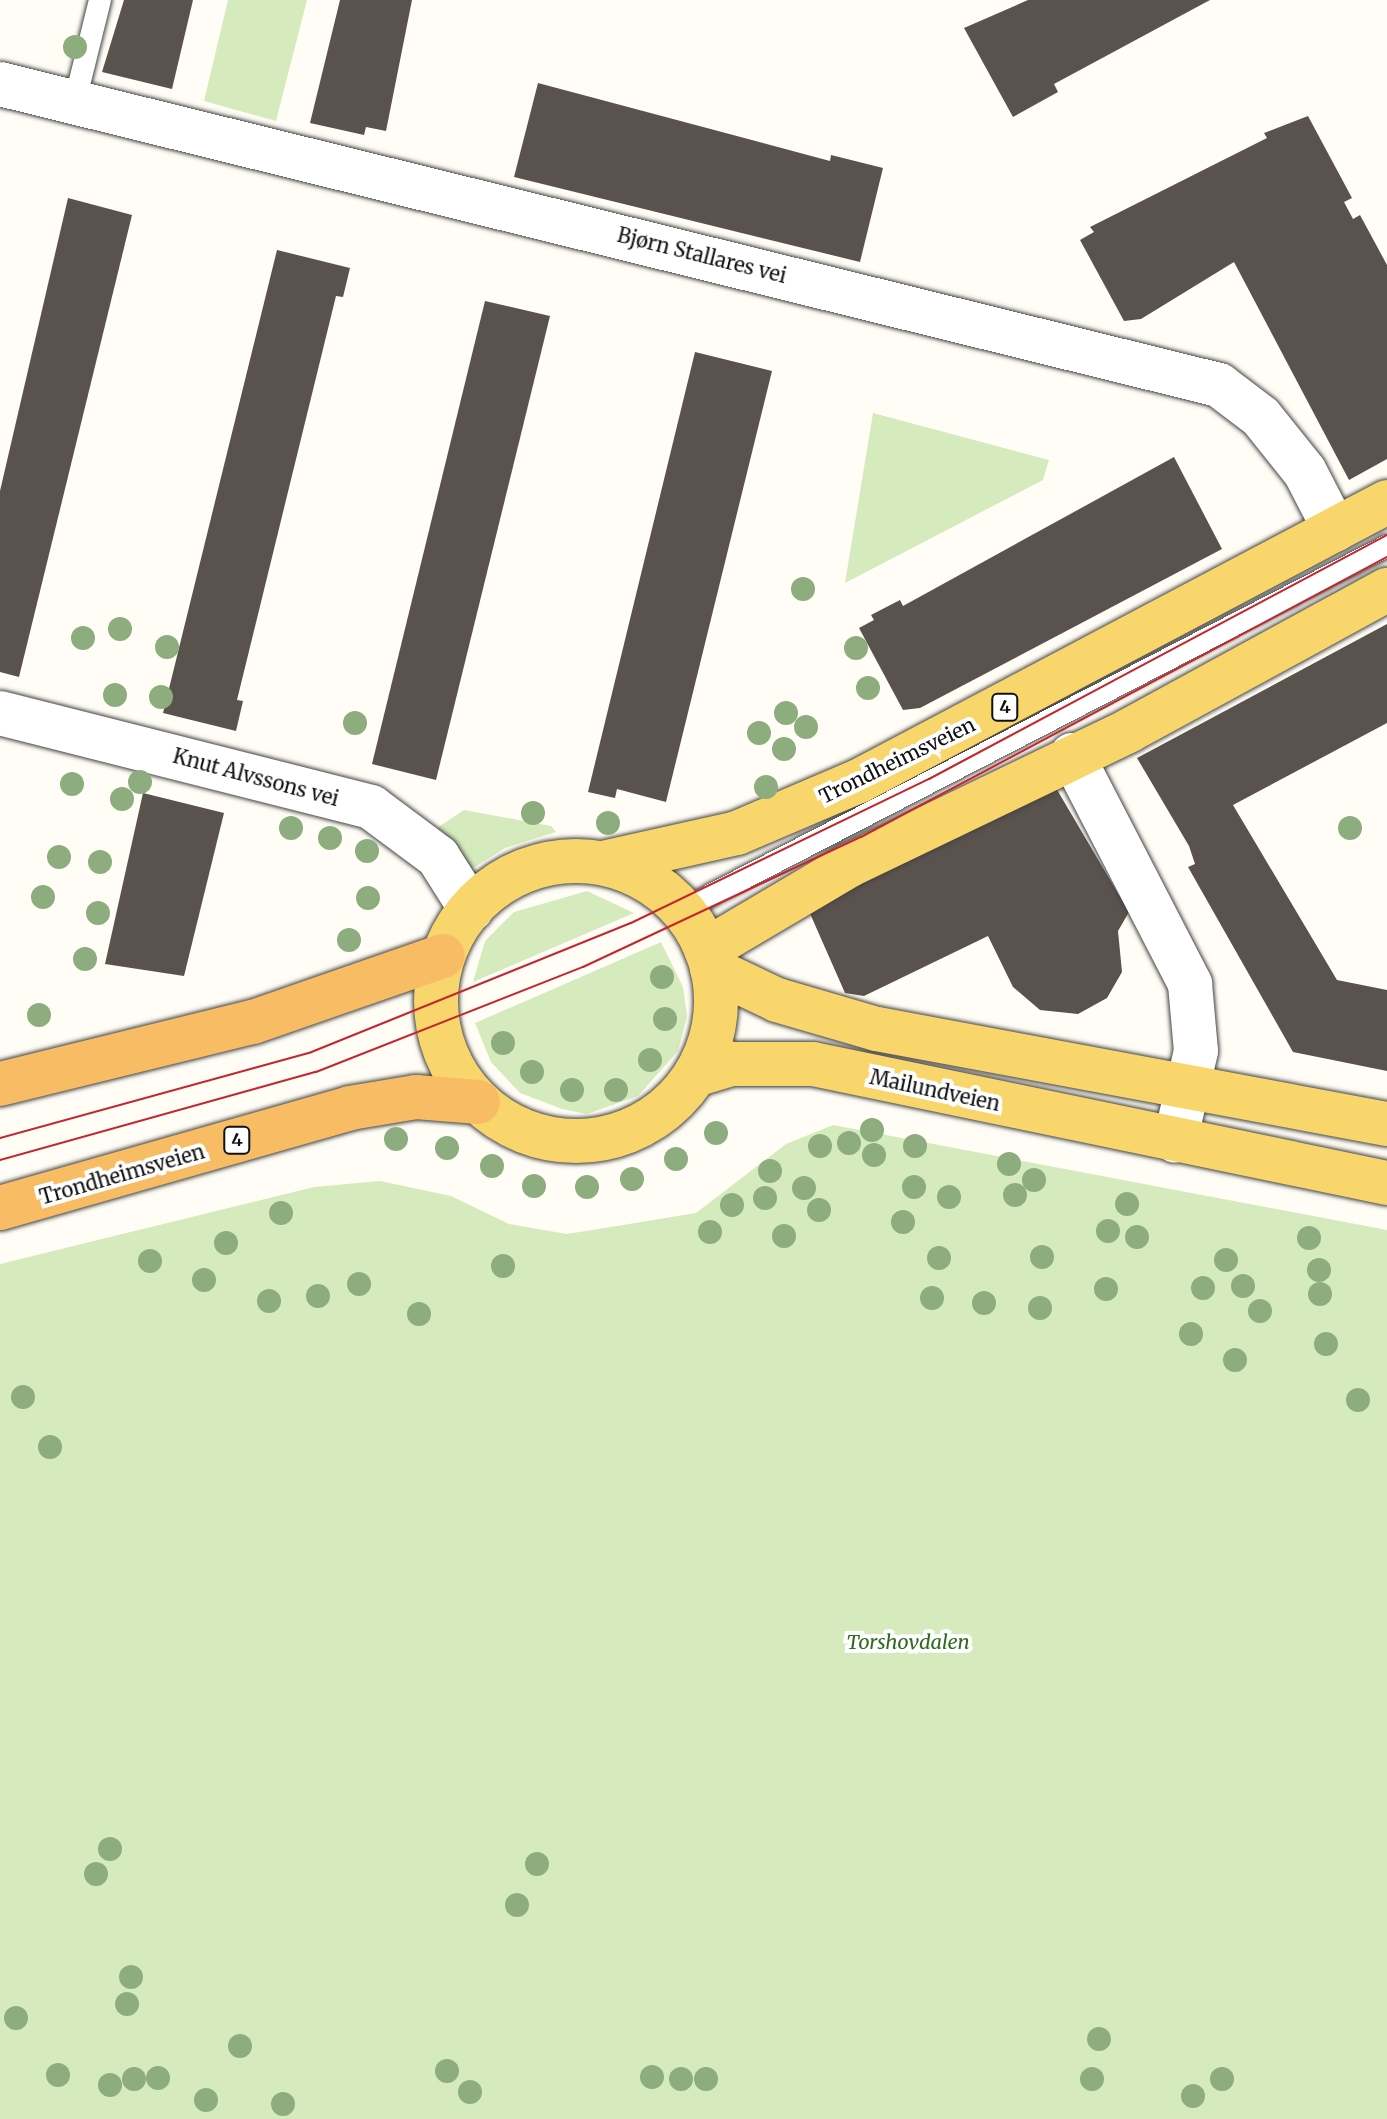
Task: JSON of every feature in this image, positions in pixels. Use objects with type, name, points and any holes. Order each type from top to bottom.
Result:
[{"type":"highway","points":[[0,1084],[253,1022],[443,956]]},
{"type":"highway","name":"Trondheimsveien","points":[[0,1208],[350,1108],[416,1097],[478,1102]]},
{"type":"main road","name":"Trondheimsveien","points":[[603,863],[737,833],[859,781],[1387,502]]},
{"type":"main road","name":"Trondheimsveien","points":[[709,960],[850,865],[1072,755],[1387,590]]},
{"type":"main road","points":[[603,863],[644,879],[682,910],[709,960],[715,1024],[695,1075],[662,1112],[593,1140],[520,1130],[478,1102],[441,1040],[436,1006],[443,956],[471,909],[531,869],[603,863]]},
{"type":"main road","points":[[709,960],[777,1000],[877,1029],[1185,1083],[1387,1124]]},
{"type":"main road","name":"Mailundveien","points":[[695,1075],[747,1063],[813,1064],[1387,1183]]},
{"type":"street","name":"Bjørn Stallares vei","points":[[0,84],[1219,385],[1261,417],[1305,472],[1335,530]]},
{"type":"street","name":"Knut Alvssons vei","points":[[0,713],[371,807],[438,857],[471,909]]},
{"type":"street","points":[[1072,755],[1190,984],[1196,1051],[1185,1083],[1175,1141]]},
{"type":"lane","points":[[75,101],[100,0]]},
{"type":"lane","points":[[682,910],[901,803],[1387,546]]},
{"type":"lane","name":"Trondheimsveien","points":[[850,865],[901,803]]},
{"type":"green space","points":[[228,0],[307,0],[276,121],[204,101]]},
{"type":"green space","points":[[873,413],[1049,460],[1043,480],[845,583]]},
{"type":"green space","points":[[464,810],[551,826],[556,832],[505,848],[470,870],[434,830]]},
{"type":"green space","points":[[587,891],[634,913],[473,982],[485,941],[514,912]]},
{"type":"green space","points":[[661,942],[683,987],[687,1016],[678,1051],[638,1096],[587,1114],[562,1109],[520,1093],[491,1062],[475,1023]]},
{"type":"green space","name":"Torshovdalen","points":[[833,1125],[1387,1230],[1387,2119],[0,2119],[0,1264],[314,1187],[380,1181],[451,1196],[509,1224],[567,1234],[696,1213],[786,1144]]},
{"type":"building","points":[[124,0],[193,0],[172,89],[102,72]]},
{"type":"building","points":[[340,0],[412,0],[386,131],[366,127],[364,135],[310,123]]},
{"type":"building","points":[[1028,0],[1210,0],[1054,84],[1058,92],[1013,117],[964,28]]},
{"type":"building","points":[[538,83],[830,161],[831,155],[883,168],[860,262],[514,177]]},
{"type":"building","points":[[1308,116],[1352,198],[1344,202],[1353,219],[1360,215],[1387,265],[1387,459],[1349,480],[1234,262],[1141,319],[1124,321],[1080,240],[1094,232],[1090,227],[1267,138],[1264,133]]},
{"type":"building","points":[[68,198],[132,215],[19,677],[0,672],[0,491]]},
{"type":"building","points":[[277,250],[350,268],[343,297],[336,296],[237,700],[243,701],[236,731],[163,713]]},
{"type":"building","points":[[485,301],[550,316],[436,780],[372,764]]},
{"type":"building","points":[[695,352],[772,371],[666,802],[617,789],[615,798],[588,792]]},
{"type":"building","points":[[1174,457],[1222,549],[920,708],[903,710],[859,628],[874,620],[871,615],[900,600],[903,606]]},
{"type":"building","points":[[1387,624],[1387,723],[1233,805],[1337,980],[1387,990],[1387,1071],[1293,1052],[1188,867],[1195,864],[1189,846],[1137,758]]},
{"type":"building","points":[[1056,788],[1129,912],[1118,931],[1122,972],[1107,998],[1078,1014],[1040,1010],[1013,987],[988,936],[864,996],[845,993],[808,909]]},
{"type":"building","points":[[143,793],[224,813],[184,976],[105,964]]},
{"type":"tram line","points":[[0,1138],[309,1053],[631,923],[929,779],[1387,535]]},
{"type":"tram line","points":[[0,1160],[316,1072],[583,967],[861,837],[1387,557]]}]
